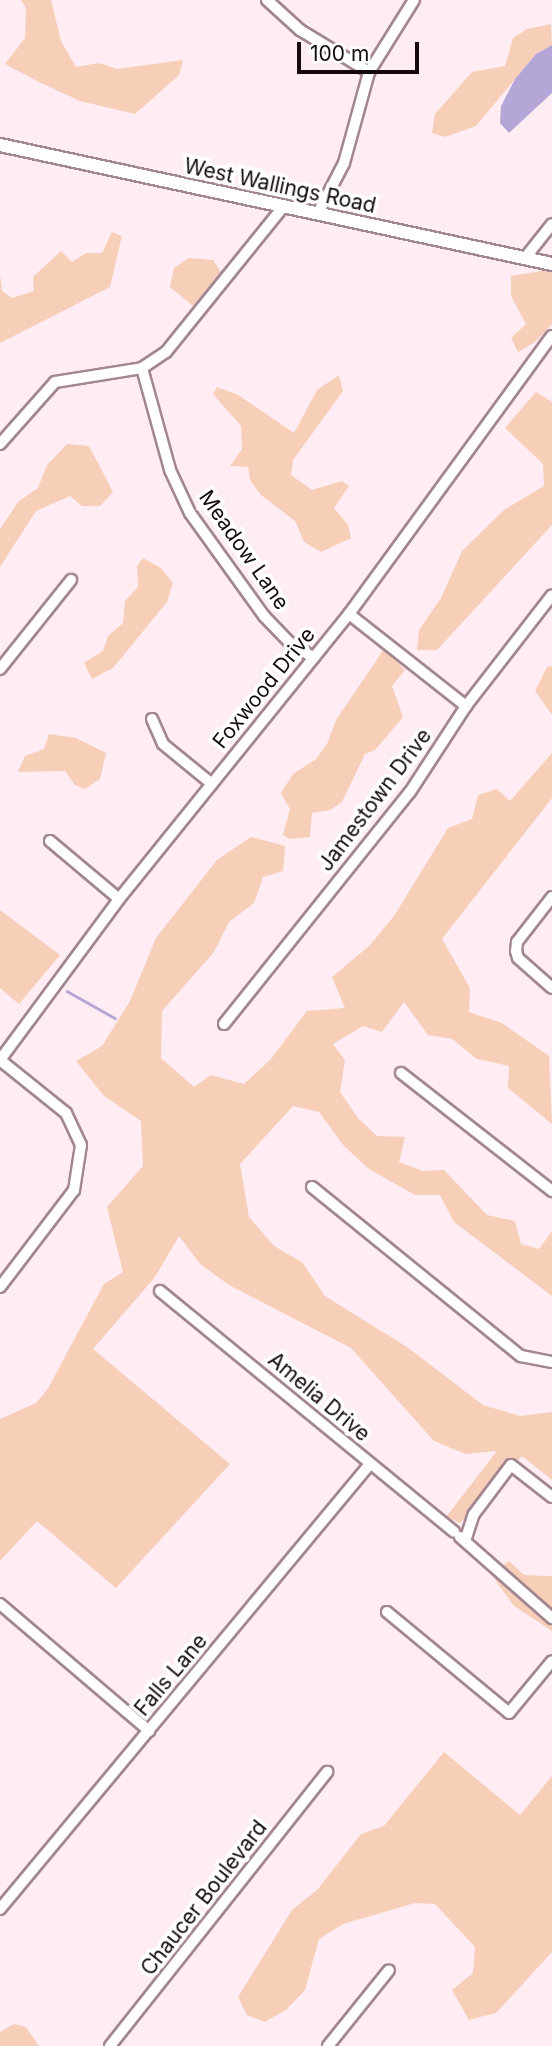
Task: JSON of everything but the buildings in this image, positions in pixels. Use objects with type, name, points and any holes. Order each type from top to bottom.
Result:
[{"type":"street","points":[[267,0],[300,30],[369,72]]},
{"type":"street","points":[[318,213],[344,163],[369,72],[414,0]]},
{"type":"street","name":"West Wallings Road","points":[[0,145],[552,264]]},
{"type":"street","points":[[0,444],[55,382],[142,368],[166,352],[283,207]]},
{"type":"street","points":[[525,258],[552,224]]},
{"type":"street","name":"Foxwood Drive","points":[[0,1060],[119,899],[349,614],[552,336]]},
{"type":"street","name":"Meadow Lane","points":[[142,368],[170,470],[190,513],[264,616],[290,643],[314,658]]},
{"type":"street","points":[[0,669],[71,580]]},
{"type":"street","name":"Jamestown Drive","points":[[224,1024],[410,792],[466,706],[552,595]]},
{"type":"street","points":[[349,614],[466,706]]},
{"type":"street","points":[[152,719],[163,744],[212,784]]},
{"type":"street","points":[[50,841],[119,899]]},
{"type":"street","points":[[552,897],[517,942],[516,951],[518,958],[552,988]]},
{"type":"street","points":[[0,1060],[66,1113],[80,1145],[74,1190],[0,1287]]},
{"type":"street","points":[[401,1073],[552,1191]]},
{"type":"street","points":[[312,1187],[521,1356],[552,1362]]},
{"type":"street","name":"Amelia Drive","points":[[160,1291],[460,1537],[552,1618]]},
{"type":"street","name":"Falls Lane","points":[[0,1909],[370,1464]]},
{"type":"street","points":[[460,1537],[474,1514],[512,1465],[552,1497]]},
{"type":"street","points":[[0,1604],[149,1731]]},
{"type":"street","points":[[387,1612],[509,1713],[552,1661]]},
{"type":"street","name":"Chaucer Boulevard","points":[[110,2046],[327,1772]]},
{"type":"street","points":[[328,2046],[389,1970]]},
{"type":"shaded area","points":[[21,0],[51,0],[61,41],[76,67],[99,63],[117,69],[183,60],[179,75],[135,114],[80,101],[39,82],[5,64],[25,38],[26,8]]},
{"type":"shaded area","points":[[551,24],[552,45],[536,54],[476,126],[445,137],[432,133],[435,114],[472,72],[505,66],[513,38],[527,29]]},
{"type":"shaded area","points":[[552,45],[552,93],[509,133],[500,123],[501,106],[515,79],[536,54]]},
{"type":"shaded area","points":[[112,232],[122,236],[110,287],[0,343],[0,274],[2,291],[12,298],[34,291],[33,277],[61,251],[72,262],[86,253],[102,253]]},
{"type":"shaded area","points":[[189,258],[213,260],[221,272],[193,306],[170,287],[174,268]]},
{"type":"shaded area","points":[[547,270],[552,273],[552,324],[535,342],[518,352],[511,338],[526,324],[511,296],[511,276]]},
{"type":"shaded area","points":[[339,375],[343,391],[293,460],[291,475],[312,490],[342,481],[349,486],[334,508],[348,525],[351,538],[321,552],[304,542],[295,521],[261,495],[250,480],[248,467],[230,466],[242,449],[241,426],[213,394],[217,387],[238,395],[294,433],[317,390]]},
{"type":"shaded area","points":[[536,392],[552,402],[552,525],[437,650],[417,650],[419,630],[441,598],[462,551],[504,510],[544,486],[543,464],[505,428]]},
{"type":"shaded area","points":[[67,444],[89,446],[113,492],[100,506],[82,506],[70,496],[36,511],[0,567],[0,529],[19,501],[38,488],[47,465]]},
{"type":"shaded area","points":[[143,558],[161,568],[173,583],[167,602],[113,668],[92,679],[84,663],[103,651],[108,636],[123,623],[125,601],[138,587],[137,566]]},
{"type":"shaded area","points":[[384,649],[405,670],[392,686],[403,717],[375,750],[365,754],[342,802],[330,810],[312,813],[310,837],[289,839],[283,835],[290,809],[281,793],[293,774],[316,759],[327,744],[336,720]]},
{"type":"shaded area","points":[[552,666],[552,715],[535,691],[547,667]]},
{"type":"shaded area","points":[[49,734],[76,738],[106,753],[100,779],[85,789],[75,785],[65,771],[18,772],[25,756],[44,749]]},
{"type":"shaded area","points":[[552,753],[552,798],[442,939],[470,988],[469,1012],[502,1023],[549,1056],[552,1124],[508,1088],[509,1066],[477,1059],[452,1039],[428,1035],[404,1002],[382,1032],[363,1026],[333,1044],[345,1060],[340,1092],[358,1118],[377,1136],[405,1137],[399,1162],[423,1171],[444,1170],[487,1215],[515,1221],[521,1244],[539,1249],[552,1231],[552,1296],[454,1222],[440,1195],[415,1195],[369,1169],[344,1146],[319,1112],[293,1106],[240,1164],[249,1217],[274,1246],[302,1262],[325,1296],[407,1347],[483,1405],[520,1416],[552,1412],[552,1480],[522,1456],[460,1523],[446,1517],[497,1451],[466,1454],[434,1441],[351,1348],[229,1285],[200,1264],[179,1236],[155,1277],[93,1349],[230,1464],[116,1588],[37,1521],[0,1561],[0,1419],[36,1403],[47,1390],[104,1284],[123,1272],[107,1207],[143,1166],[141,1121],[104,1096],[76,1061],[102,1046],[130,1001],[156,938],[217,860],[251,837],[285,846],[283,871],[263,877],[254,903],[229,922],[214,952],[162,1011],[161,1058],[194,1087],[211,1075],[244,1084],[271,1059],[307,1011],[345,1008],[332,977],[369,946],[394,916],[448,828],[472,819],[478,795],[497,789],[510,801]]},
{"type":"shaded area","points":[[0,910],[60,955],[19,1004],[0,988]]},
{"type":"shaded area","points":[[509,1561],[524,1575],[552,1576],[552,1631],[514,1606],[491,1574]]},
{"type":"shaded area","points":[[444,1752],[520,1815],[552,1776],[552,1952],[496,2013],[469,2020],[452,1990],[473,1973],[475,1947],[435,1904],[415,1903],[343,1924],[319,1939],[305,1990],[286,2010],[265,2022],[247,2015],[238,1997],[292,1910],[318,1889],[361,1834],[384,1826]]},
{"type":"shaded area","points":[[14,2024],[26,2027],[39,2046],[0,2046],[0,2032]]},
{"type":"waterway","points":[[67,991],[115,1018]]}]
